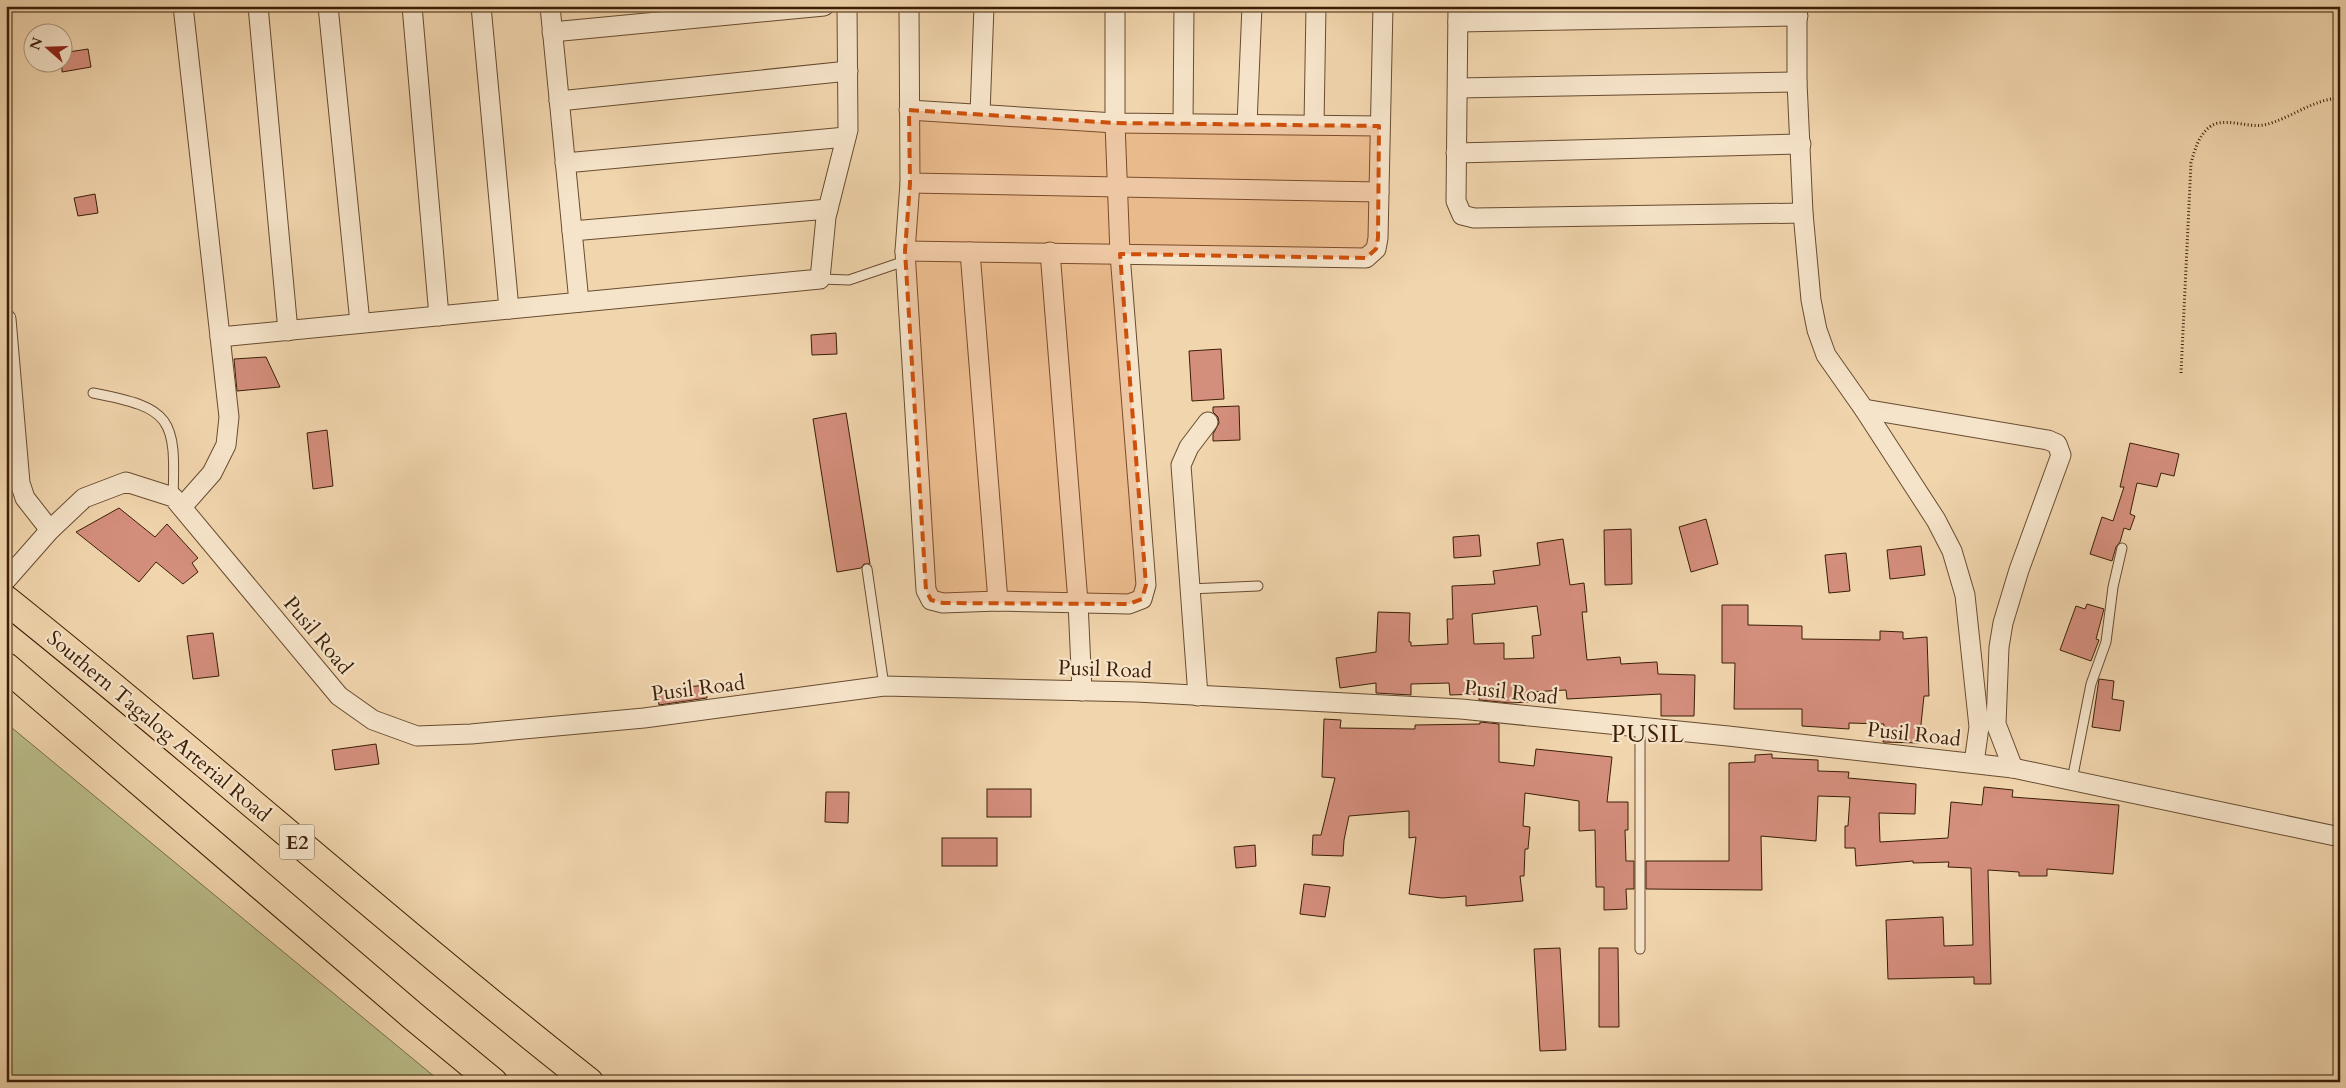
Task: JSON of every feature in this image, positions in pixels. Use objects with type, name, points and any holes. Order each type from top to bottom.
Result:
[{"type":"highway","name":"Southern Tagalog Arterial Road","points":[[6,600],[93,670],[478,994],[589,1082]]},
{"type":"highway","name":"E2","points":[[6,667],[405,1009],[493,1082]]},
{"type":"street","points":[[6,580],[50,530],[84,498],[126,482],[178,502],[212,473],[226,445],[229,417],[183,6]]},
{"type":"street","points":[[258,6],[288,331]]},
{"type":"street","points":[[328,6],[360,324]]},
{"type":"street","points":[[412,6],[439,316]]},
{"type":"street","points":[[481,6],[509,309]]},
{"type":"street","points":[[550,6],[579,302]]},
{"type":"street","points":[[552,32],[824,6]]},
{"type":"street","points":[[220,337],[820,279],[828,209],[848,130],[847,6]]},
{"type":"street","points":[[909,6],[910,183],[905,256],[926,590],[931,600],[943,603],[998,601],[1129,604],[1142,599],[1146,585],[1120,254],[1115,123],[1115,6]]},
{"type":"street","points":[[980,114],[984,6]]},
{"type":"street","points":[[1183,124],[1184,6]]},
{"type":"street","points":[[1247,124],[1252,6]]},
{"type":"street","points":[[1314,124],[1316,6]]},
{"type":"street","points":[[905,256],[970,252],[1050,252],[1366,258],[1376,249],[1378,238],[1379,126],[1384,6]]},
{"type":"street","points":[[1803,213],[1474,218],[1462,215],[1456,201],[1458,14],[1797,11],[1797,82],[1803,213],[1811,300],[1817,330],[1826,355],[1864,409],[1936,520],[1952,551],[1965,595],[1974,680],[1978,727],[1974,763]]},
{"type":"street","points":[[559,100],[848,71]]},
{"type":"street","points":[[1458,88],[1797,82]]},
{"type":"street","points":[[909,110],[1115,123],[1379,126]]},
{"type":"street","points":[[565,163],[846,138]]},
{"type":"street","points":[[1456,153],[1800,144]]},
{"type":"street","points":[[910,183],[1379,192]]},
{"type":"street","points":[[572,231],[828,209]]},
{"type":"street","points":[[970,252],[998,601]]},
{"type":"street","points":[[1050,252],[1078,602],[1082,691]]},
{"type":"street","points":[[6,319],[20,483],[25,498],[50,530]]},
{"type":"street","points":[[1864,409],[2048,440],[2057,444],[2061,455],[2019,570],[2002,623],[1999,646],[1996,724],[2013,768]]},
{"type":"street","points":[[1198,696],[1181,465],[1189,446],[1208,422]]},
{"type":"street","name":"Pusil Road","points":[[178,502],[339,696],[373,720],[417,736],[472,734],[644,718],[884,686],[1082,691],[1461,709],[2013,768],[2340,837]]},
{"type":"lane","points":[[820,279],[849,280],[905,256]]},
{"type":"lane","points":[[93,394],[134,401],[155,411],[166,423],[172,436],[178,502]]},
{"type":"lane","points":[[2072,780],[2091,684],[2106,642],[2113,587],[2122,548]]},
{"type":"lane","points":[[867,570],[884,686]]},
{"type":"lane","points":[[1189,589],[1258,586]]},
{"type":"lane","points":[[1640,728],[1640,949]]},
{"type":"path","points":[[2181,373],[2191,163],[2200,138],[2205,131],[2216,124],[2263,125],[2323,102],[2340,98]]},
{"type":"highlighted area","points":[[909,110],[1115,123],[1379,126],[1378,238],[1376,249],[1366,258],[1120,254],[1146,585],[1142,599],[1129,604],[943,603],[931,600],[926,590],[905,251],[910,183]]},
{"type":"green space","points":[[6,723],[441,1082],[6,1082]]},
{"type":"building","points":[[88,49],[91,67],[72,70],[72,51]]},
{"type":"building","points":[[95,194],[98,213],[78,216],[74,198]]},
{"type":"building","points":[[836,333],[837,354],[812,355],[811,335]]},
{"type":"building","points":[[1221,349],[1224,399],[1192,401],[1189,351]]},
{"type":"building","points":[[266,357],[280,387],[237,391],[234,359]]},
{"type":"building","points":[[1239,406],[1240,440],[1213,441],[1213,434],[1219,423],[1218,417],[1213,412],[1213,407]]},
{"type":"building","points":[[846,413],[870,564],[864,564],[861,568],[837,572],[813,419]]},
{"type":"building","points":[[327,430],[333,486],[313,489],[307,433]]},
{"type":"building","points":[[2130,443],[2179,454],[2174,476],[2161,473],[2157,487],[2137,483],[2130,514],[2135,516],[2130,530],[2124,528],[2112,561],[2090,554],[2102,517],[2113,521],[2124,487],[2120,487]]},
{"type":"building","points":[[119,508],[155,537],[167,524],[198,558],[192,563],[198,572],[183,584],[156,562],[139,582],[76,532]]},
{"type":"building","points":[[1706,519],[1718,564],[1691,572],[1679,527]]},
{"type":"building","points":[[1631,529],[1632,584],[1605,585],[1604,530]]},
{"type":"building","points":[[1479,535],[1481,556],[1454,558],[1453,537]]},
{"type":"building","points":[[1563,539],[1570,585],[1584,583],[1587,612],[1582,612],[1587,660],[1620,657],[1621,664],[1657,662],[1658,674],[1695,675],[1694,716],[1661,716],[1661,694],[1567,699],[1566,690],[1529,692],[1529,702],[1510,703],[1479,700],[1479,694],[1450,695],[1449,683],[1411,684],[1411,695],[1376,693],[1376,683],[1340,688],[1336,658],[1376,652],[1378,612],[1410,613],[1409,642],[1411,642],[1411,646],[1448,644],[1447,619],[1453,619],[1452,586],[1495,584],[1493,571],[1540,565],[1537,543]],"holes":[[[1537,606],[1541,635],[1532,636],[1534,658],[1504,659],[1504,643],[1474,644],[1472,614]]]},
{"type":"building","points":[[1921,546],[1925,575],[1890,579],[1887,550]]},
{"type":"building","points":[[1846,553],[1850,591],[1829,593],[1825,555]]},
{"type":"building","points":[[2087,604],[2104,609],[2096,639],[2099,640],[2091,661],[2060,650],[2076,606],[2085,609]]},
{"type":"building","points":[[1722,605],[1748,605],[1748,625],[1802,626],[1802,639],[1880,640],[1880,631],[1903,632],[1903,639],[1927,637],[1929,696],[1924,696],[1919,743],[1883,742],[1884,724],[1849,723],[1849,729],[1802,726],[1802,709],[1734,709],[1735,663],[1722,663]]},
{"type":"building","points":[[213,633],[219,676],[193,679],[187,636]]},
{"type":"building","points":[[2099,679],[2114,681],[2112,699],[2124,701],[2120,731],[2092,727]]},
{"type":"building","points":[[706,685],[707,698],[659,705],[657,690]]},
{"type":"building","points":[[1324,719],[1341,720],[1340,728],[1415,729],[1415,725],[1480,724],[1480,722],[1499,724],[1499,762],[1534,766],[1536,749],[1612,757],[1607,802],[1628,802],[1628,830],[1625,830],[1626,861],[1634,861],[1634,889],[1626,889],[1627,909],[1604,910],[1604,887],[1596,887],[1595,830],[1579,831],[1579,801],[1525,793],[1523,826],[1530,827],[1528,849],[1525,849],[1524,876],[1520,876],[1523,901],[1466,906],[1466,896],[1442,898],[1409,894],[1416,837],[1409,838],[1409,811],[1349,816],[1343,856],[1312,855],[1313,835],[1321,835],[1335,778],[1322,777]]},
{"type":"building","points":[[376,744],[379,764],[335,770],[332,750]]},
{"type":"building","points":[[1772,754],[1772,758],[1818,760],[1818,771],[1849,772],[1848,778],[1916,784],[1915,814],[1879,813],[1880,842],[1948,838],[1951,802],[1982,805],[1984,787],[2013,790],[2012,797],[2119,805],[2113,874],[2047,869],[2047,876],[2019,876],[2019,872],[1988,870],[1991,984],[1974,984],[1974,977],[1888,979],[1886,920],[1943,917],[1944,946],[1973,945],[1971,868],[1948,867],[1949,862],[1913,863],[1913,861],[1856,866],[1855,848],[1845,848],[1845,826],[1848,826],[1850,797],[1818,796],[1816,841],[1761,836],[1762,890],[1646,889],[1646,861],[1729,861],[1729,763],[1755,762],[1755,755]]},
{"type":"building","points":[[987,789],[1031,789],[1031,817],[987,817]]},
{"type":"building","points":[[826,792],[849,792],[848,823],[825,822]]},
{"type":"building","points":[[942,838],[997,838],[997,866],[942,866]]},
{"type":"building","points":[[1255,845],[1256,866],[1236,868],[1234,847]]},
{"type":"building","points":[[1304,884],[1330,887],[1325,917],[1300,914]]},
{"type":"building","points":[[1560,948],[1566,1050],[1540,1051],[1534,949]]},
{"type":"building","points":[[1599,948],[1618,948],[1619,1027],[1599,1027]]},
{"type":"district","name":"PUSIL","points":[[1648,734]]}]
